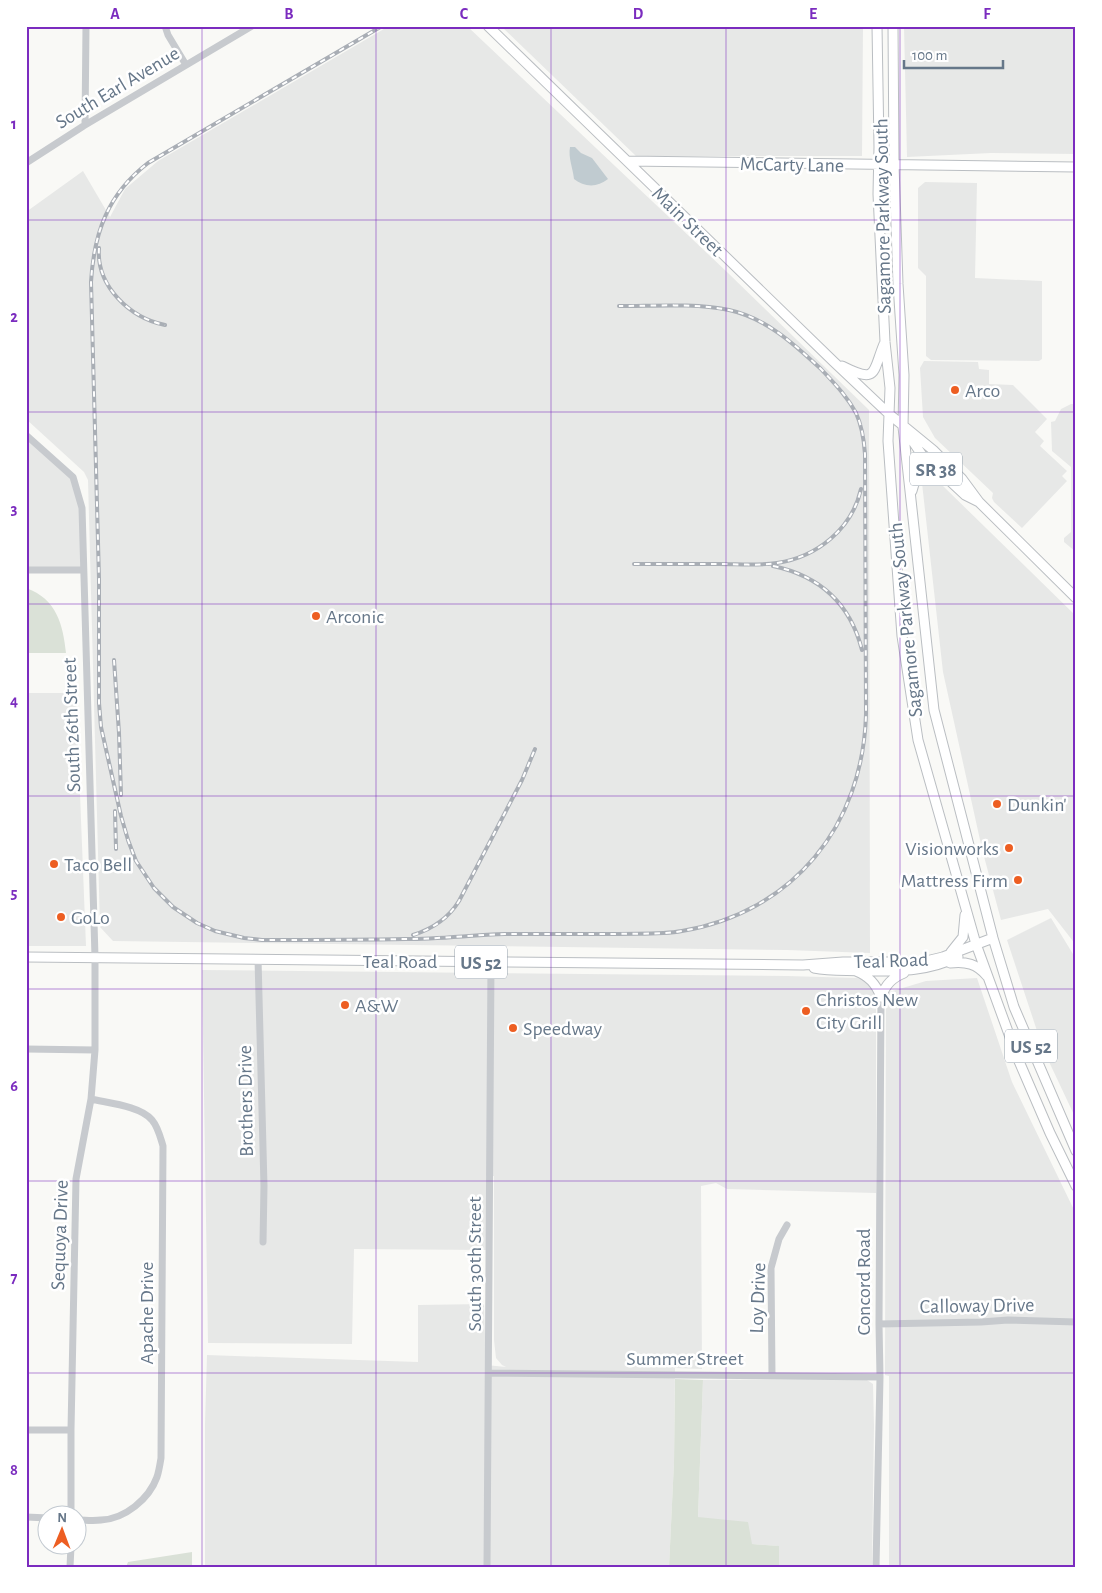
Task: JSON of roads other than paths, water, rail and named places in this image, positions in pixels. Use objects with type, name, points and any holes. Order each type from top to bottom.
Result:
[{"type":"main road","name":"Main Street","points":[[488,26],[889,414]]},
{"type":"main road","name":"Sagamore Parkway South","points":[[877,26],[878,194],[885,342],[890,388],[888,441],[902,636],[918,740],[976,944],[1018,1060],[1076,1186]]},
{"type":"main road","name":"Sagamore Parkway South","points":[[893,26],[894,165],[898,284],[904,374],[903,427],[934,710],[993,938],[1014,1007],[1076,1151]]},
{"type":"main road","name":"McCarty Lane","points":[[627,161],[1076,167]]},
{"type":"main road","points":[[834,362],[857,373],[872,374],[877,366],[885,342]]},
{"type":"main road","name":"SR 38","points":[[889,414],[932,450],[962,479],[979,502],[1076,598]]},
{"type":"main road","name":"SR 38","points":[[903,427],[918,451],[965,495],[979,502]]},
{"type":"main road","points":[[911,498],[915,481],[920,473],[929,470],[941,473]]},
{"type":"main road","points":[[943,961],[963,937],[965,926],[963,897]]},
{"type":"main road","name":"US 52","points":[[976,944],[993,938]]},
{"type":"main road","name":"Teal Road","points":[[803,966],[821,970],[911,971],[943,961],[976,944]]},
{"type":"main road","name":"Teal Road","points":[[26,957],[803,966],[843,962],[912,963],[943,961]]},
{"type":"main road","name":"US 52","points":[[943,961],[968,962],[976,966],[989,978]]},
{"type":"main road","points":[[854,970],[872,980],[878,987],[881,997]]},
{"type":"main road","points":[[881,997],[887,984],[894,978],[911,971]]},
{"type":"street","points":[[85,124],[86,26]]},
{"type":"street","points":[[165,26],[168,35],[186,65]]},
{"type":"street","name":"South Earl Avenue","points":[[26,163],[85,124],[252,26]]},
{"type":"street","name":"South 26th Street","points":[[26,435],[67,471],[72,478],[82,508],[95,957]]},
{"type":"street","points":[[26,570],[83,570]]},
{"type":"street","name":"Sequoya Drive","points":[[72,1506],[70,1430],[76,1179],[92,1099],[95,1050],[95,957]]},
{"type":"street","name":"Brothers Drive","points":[[258,960],[264,1186],[263,1242]]},
{"type":"street","name":"South 30th Street","points":[[488,1567],[491,962]]},
{"type":"street","name":"Concord Road","points":[[876,1567],[880,1377],[881,997]]},
{"type":"street","points":[[26,1050],[95,1050]]},
{"type":"street","name":"Apache Drive","points":[[88,1520],[103,1520],[122,1515],[139,1503],[150,1490],[157,1476],[161,1458],[163,1146],[158,1129],[150,1118],[140,1110],[92,1099]]},
{"type":"street","name":"Loy Drive","points":[[772,1374],[771,1268],[779,1239],[787,1225]]},
{"type":"street","name":"Calloway Drive","points":[[879,1324],[1008,1320],[1076,1322]]},
{"type":"street","name":"Summer Street","points":[[489,1373],[714,1376],[772,1374],[880,1377]]},
{"type":"street","points":[[26,1430],[70,1430]]},
{"type":"railway","points":[[382,26],[148,163],[134,175],[113,201],[100,231],[96,247],[91,282],[101,727],[121,816],[136,861],[154,888],[173,907],[197,923],[215,931],[262,940],[418,939],[505,934],[665,933],[682,931],[722,921],[758,905],[789,883],[815,857],[836,826],[852,792],[862,754],[866,714],[865,454],[858,418],[844,395],[821,369],[790,341],[755,319],[729,310],[702,306],[619,306]]},
{"type":"railway","points":[[99,248],[103,275],[109,287],[118,298],[128,308],[140,315],[165,325]]},
{"type":"railway","points":[[634,564],[755,565],[792,560],[806,555],[831,539],[850,517],[861,489]]},
{"type":"railway","points":[[773,566],[805,577],[831,594],[850,618],[862,650]]},
{"type":"railway","points":[[114,660],[121,795]]},
{"type":"railway","points":[[413,935],[439,923],[459,901],[522,780],[535,749]]},
{"type":"railway","points":[[115,811],[116,849]]},
{"type":"place","name":"Arco","points":[[955,390]]},
{"type":"place","name":"Arconic","points":[[316,616]]},
{"type":"place","name":"Dunkin'","points":[[997,804]]},
{"type":"place","name":"Visionworks","points":[[1009,848]]},
{"type":"place","name":"Taco Bell","points":[[54,864]]},
{"type":"place","name":"Mattress Firm","points":[[1018,880]]},
{"type":"place","name":"GoLo","points":[[61,917]]},
{"type":"place","name":"A&W","points":[[345,1005]]},
{"type":"place","name":"Christos New City Grill","points":[[806,1011]]},
{"type":"place","name":"Speedway","points":[[513,1028]]}]
